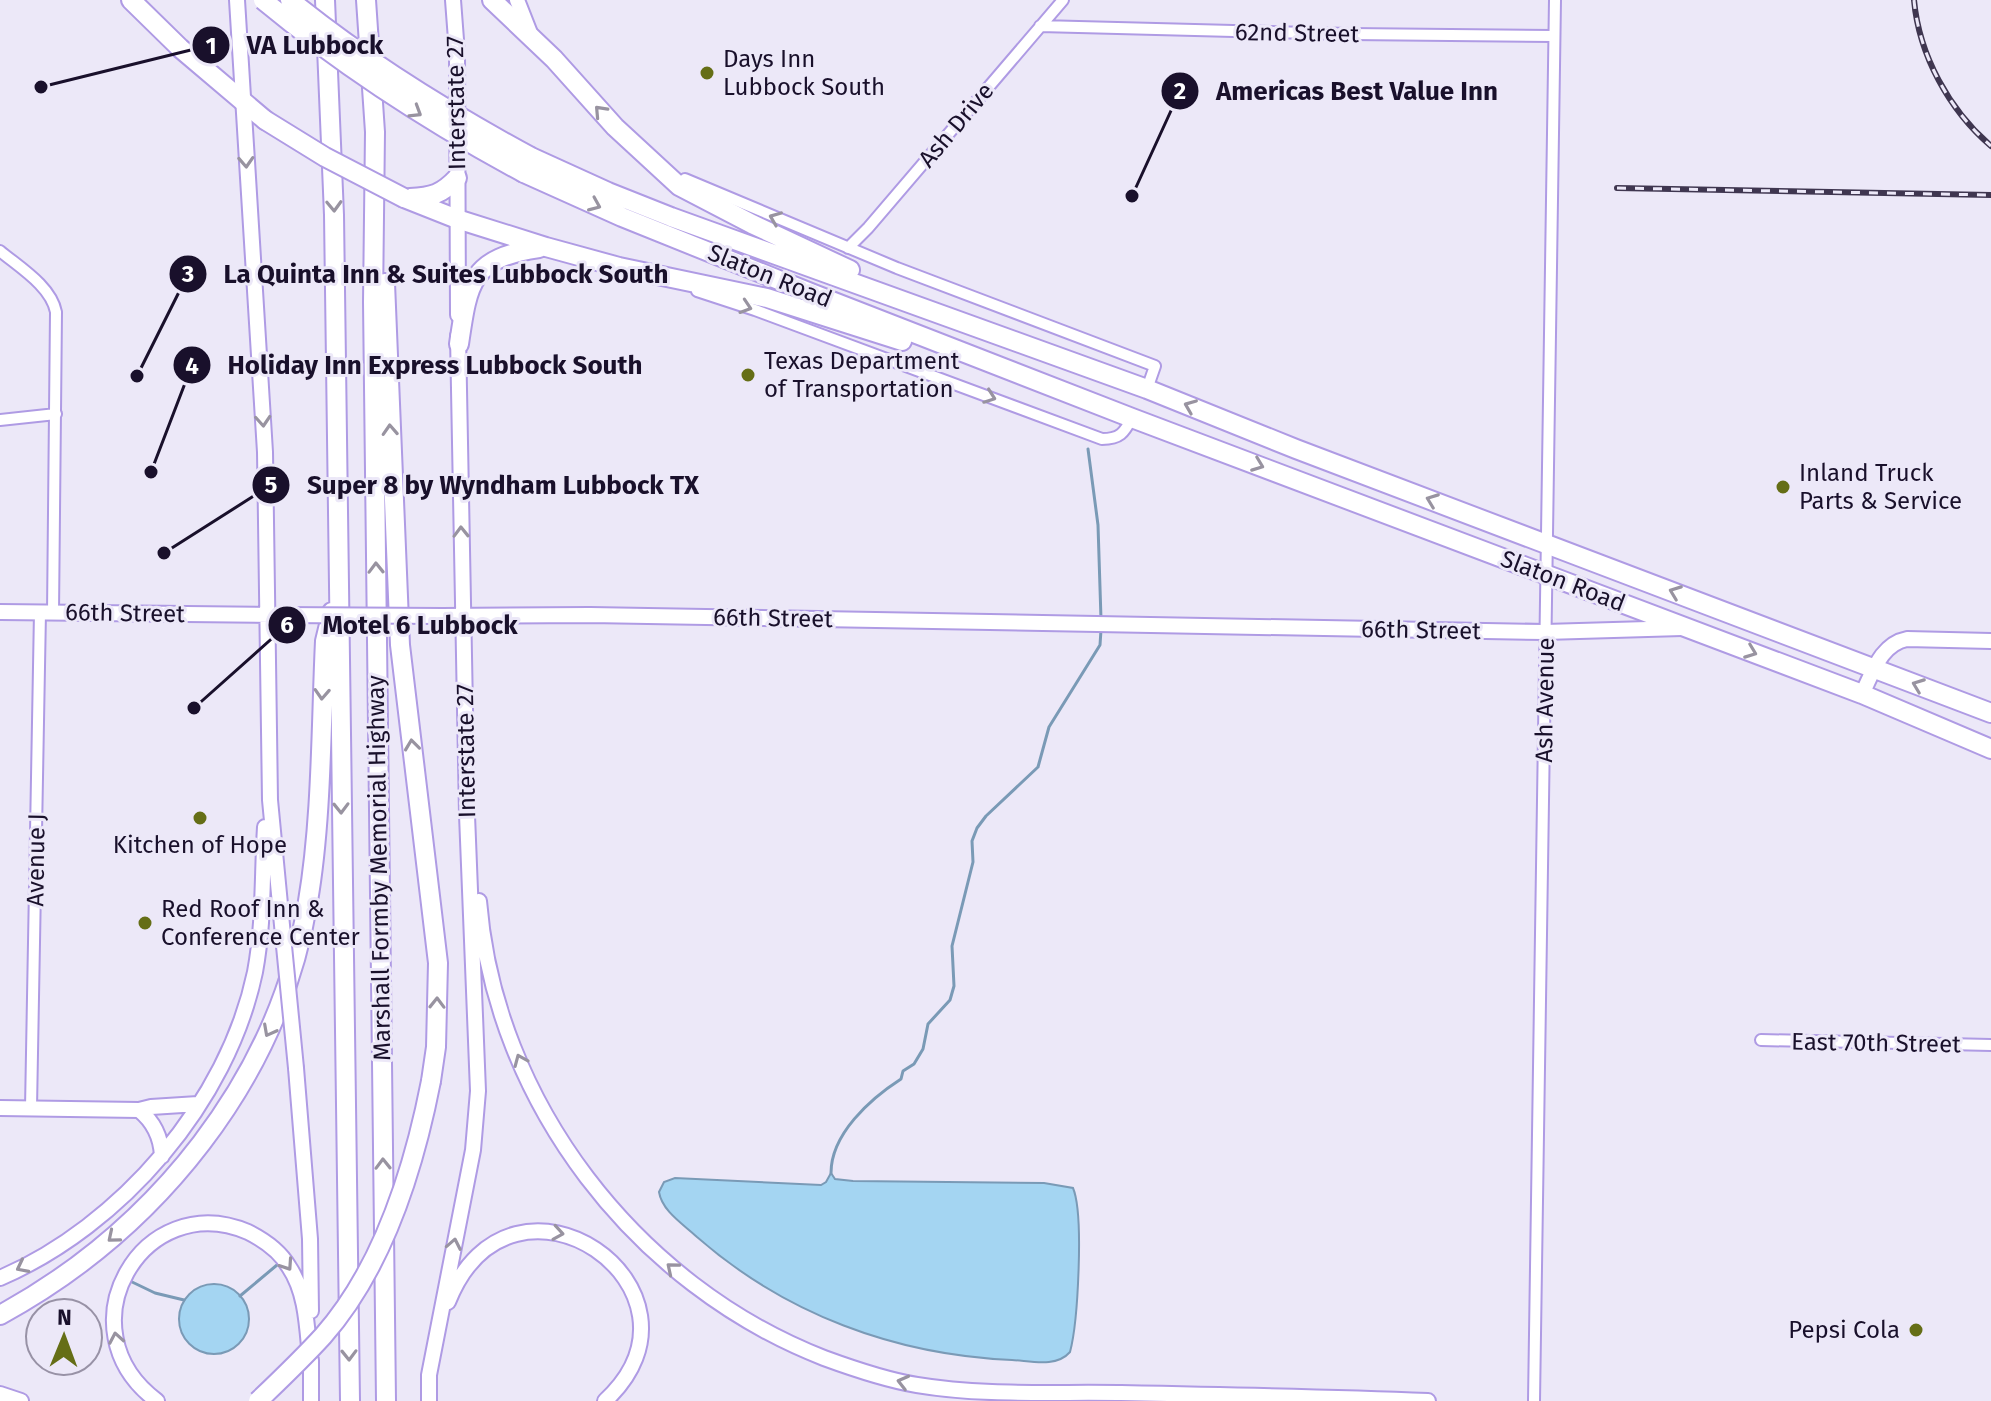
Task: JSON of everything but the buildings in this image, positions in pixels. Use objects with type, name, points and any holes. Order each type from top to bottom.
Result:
[{"type":"highway","points":[[131,0],[180,48],[265,120],[325,157],[404,198],[457,219],[546,247],[619,267],[767,298],[1028,378]]},
{"type":"highway","name":"Slaton Road","points":[[263,0],[351,69],[438,125],[528,165],[665,234],[1132,418],[1862,694],[1991,749]]},
{"type":"highway","name":"Slaton Road","points":[[290,0],[360,53],[528,165],[582,181],[658,212],[1147,389],[1296,449],[1991,713]]},
{"type":"highway","name":"Marshall Formby Memorial Highway","points":[[325,0],[334,215],[350,1401]]},
{"type":"highway","name":"Marshall Formby Memorial Highway","points":[[366,0],[375,132],[373,318],[386,1401]]},
{"type":"highway","points":[[492,0],[532,37],[615,127],[679,186],[924,307]]},
{"type":"highway","points":[[258,1401],[324,1335],[359,1285],[393,1217],[410,1173],[436,1047],[438,963],[400,645],[385,270],[375,132]]},
{"type":"highway","points":[[404,198],[432,197],[445,191],[457,178]]},
{"type":"highway","points":[[459,344],[465,302],[476,276],[497,258],[511,252],[546,247]]},
{"type":"highway","points":[[1132,418],[1147,389]]},
{"type":"highway","points":[[0,1315],[43,1292],[85,1260],[130,1223],[165,1187],[195,1153],[223,1113],[277,1015],[308,902],[314,848],[325,641],[338,590]]},
{"type":"main road","points":[[0,1278],[39,1259],[85,1230],[122,1199],[162,1156],[184,1127],[229,1046],[245,1009],[254,975],[263,911],[273,615],[237,0]]},
{"type":"main road","name":"Interstate 27","points":[[429,1401],[429,1375],[477,1120],[462,616],[457,53],[453,0]]},
{"type":"main road","points":[[517,0],[532,37]]},
{"type":"main road","name":"66th Street","points":[[0,612],[590,615],[1545,632],[1686,628]]},
{"type":"main road","points":[[1862,694],[1886,650],[1897,641],[1991,641]]},
{"type":"main road","points":[[465,722],[484,943],[492,978],[520,1060],[562,1143],[587,1179],[636,1235],[705,1293],[803,1350],[842,1365],[917,1385],[1011,1393],[1428,1401]]},
{"type":"main road","points":[[269,779],[310,1239],[311,1401]]},
{"type":"main road","points":[[0,1108],[139,1110],[198,1104]]},
{"type":"main road","points":[[139,1110],[154,1126],[162,1156]]},
{"type":"main road","points":[[157,1401],[136,1383],[122,1362],[114,1335],[114,1307],[122,1280],[140,1253],[181,1228],[217,1224],[236,1227],[278,1252],[298,1283],[305,1312],[311,1367]]},
{"type":"main road","points":[[429,1375],[449,1299],[474,1259],[499,1241],[517,1235],[559,1232],[577,1237],[614,1262],[631,1288],[638,1306],[636,1356],[618,1389],[605,1401]]},
{"type":"main road","points":[[0,1394],[21,1401]]},
{"type":"street","name":"Ash Drive","points":[[848,248],[1063,0]]},
{"type":"street","name":"Ash Avenue","points":[[1534,1401],[1555,0]]},
{"type":"street","name":"62nd Street","points":[[1040,26],[1553,36]]},
{"type":"street","points":[[656,165],[693,184],[848,248],[1155,366],[1147,389]]},
{"type":"street","name":"Avenue J","points":[[0,251],[47,291],[54,302],[56,414],[31,1108]]},
{"type":"street","name":"Slaton Road","points":[[619,267],[755,310],[1102,439],[1114,439],[1124,434],[1132,418]]},
{"type":"street","points":[[0,420],[56,414]]},
{"type":"street","name":"East 70th Street","points":[[1761,1040],[1991,1045]]},
{"type":"water","points":[[831,1173],[835,1179],[853,1181],[1044,1183],[1073,1188],[1078,1220],[1079,1268],[1070,1352],[1058,1360],[1043,1362],[968,1356],[926,1350],[844,1326],[767,1288],[731,1264],[674,1217],[664,1205],[659,1192],[664,1182],[675,1178],[821,1185]]},
{"type":"water","points":[[221,1284],[243,1299],[249,1319],[247,1333],[239,1344],[228,1352],[207,1354],[189,1344],[181,1333],[179,1312],[189,1294],[200,1286]]},
{"type":"waterway","points":[[1088,449],[1098,525],[1101,619]]},
{"type":"waterway","points":[[831,1173],[833,1159],[845,1131],[865,1107],[901,1079],[903,1071],[914,1064],[923,1049],[928,1024],[950,1000],[954,986],[952,946],[973,862],[972,841],[977,828],[1038,767],[1049,727],[1100,645],[1101,630]]},
{"type":"waterway","points":[[240,1296],[277,1265]]},
{"type":"waterway","points":[[130,1281],[155,1293],[184,1300]]},
{"type":"railway","points":[[1914,0],[1922,41],[1939,80],[1962,116],[1991,146]]},
{"type":"railway","points":[[1617,188],[1991,195]]},
{"type":"place","name":"Days Inn Lubbock South","points":[[707,73]]},
{"type":"place","name":"VA Lubbock","points":[[41,87]]},
{"type":"place","name":"Americas Best Value Inn","points":[[1132,196]]},
{"type":"place","name":"Texas Department of Transportation","points":[[748,375]]},
{"type":"place","name":"La Quinta Inn & Suites Lubbock South","points":[[137,376]]},
{"type":"place","name":"Holiday Inn Express Lubbock South","points":[[151,472]]},
{"type":"place","name":"Inland Truck Parts & Service","points":[[1783,487]]},
{"type":"place","name":"Super 8 by Wyndham Lubbock TX","points":[[164,553]]},
{"type":"place","name":"Motel 6 Lubbock","points":[[194,708]]},
{"type":"place","name":"Kitchen of Hope","points":[[200,818]]},
{"type":"place","name":"Red Roof Inn & Conference Center","points":[[145,923]]},
{"type":"place","name":"Pepsi Cola","points":[[1916,1330]]}]
